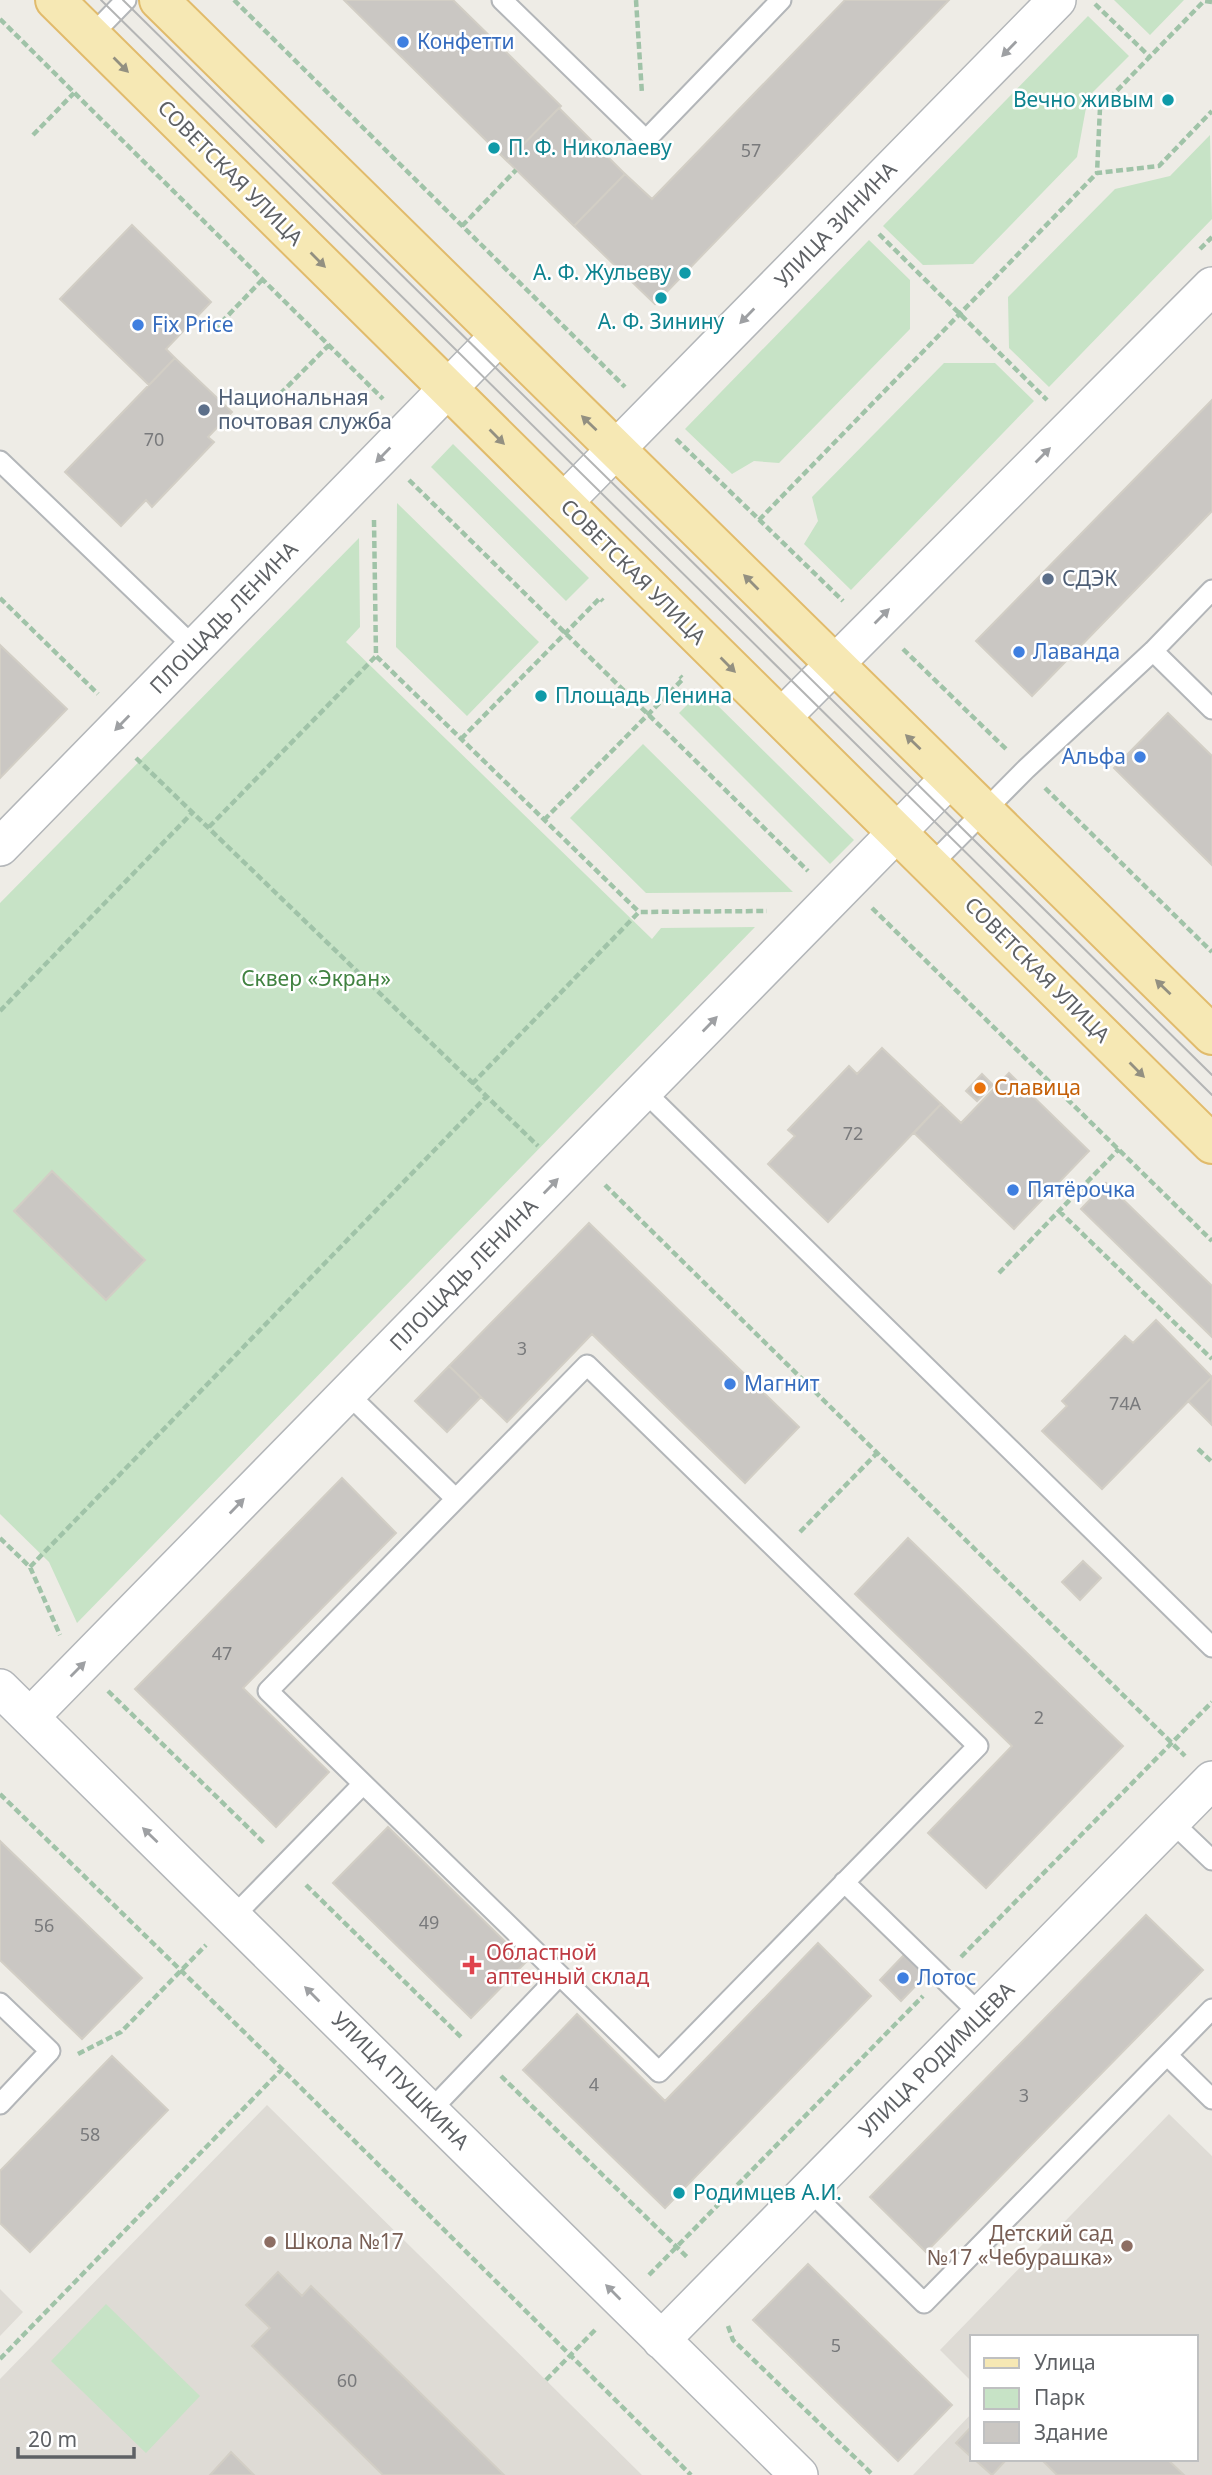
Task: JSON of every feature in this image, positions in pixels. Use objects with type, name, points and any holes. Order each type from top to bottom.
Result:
[{"type":"main road","name":"СОВЕТСКАЯ УЛИЦА","points":[[55,0],[1212,1144]]},
{"type":"main road","points":[[159,0],[1212,1035]]},
{"type":"street","name":"УЛИЦА ЗИНИНА","points":[[563,503],[1057,0]]},
{"type":"street","points":[[781,718],[1203,271]]},
{"type":"street","name":"ПЛОЩАДЬ ЛЕНИНА","points":[[0,847],[500,335]]},
{"type":"street","name":"ПЛОЩАДЬ ЛЕНИНА","points":[[30,1717],[950,778]]},
{"type":"street","name":"УЛИЦА ПУШКИНА","points":[[0,1688],[799,2475]]},
{"type":"street","name":"УЛИЦА РОДИМЦЕВА","points":[[661,2340],[1211,1780]]},
{"type":"lane","points":[[91,36],[127,0]]},
{"type":"lane","points":[[502,0],[646,140],[781,0]]},
{"type":"lane","points":[[0,461],[195,648]]},
{"type":"lane","points":[[930,865],[1026,769],[1153,651],[1212,590]]},
{"type":"lane","points":[[1153,651],[1212,709]]},
{"type":"lane","points":[[644,1091],[1212,1647]]},
{"type":"lane","points":[[587,1364],[978,1746],[659,2072],[268,1691],[456,1499],[587,1364]]},
{"type":"lane","points":[[348,1394],[456,1499]]},
{"type":"lane","points":[[233,1917],[363,1784]]},
{"type":"lane","points":[[1171,1821],[1212,1860]]},
{"type":"lane","points":[[844,1882],[981,2015]]},
{"type":"lane","points":[[430,2111],[559,1976]]},
{"type":"lane","points":[[0,2003],[50,2052],[0,2104]]},
{"type":"lane","points":[[808,2190],[924,2303],[1212,2009]]},
{"type":"lane","points":[[1167,2055],[1212,2099]]},
{"type":"path","points":[[234,0],[851,609]]},
{"type":"path","points":[[635,0],[646,140]]},
{"type":"path","points":[[1092,0],[1150,57]]},
{"type":"path","points":[[1097,173],[1100,108],[1204,1],[1212,2]]},
{"type":"path","points":[[0,19],[411,427]]},
{"type":"path","points":[[33,135],[74,92]]},
{"type":"path","points":[[759,520],[1097,173],[1159,166],[1211,114]]},
{"type":"path","points":[[462,226],[516,170]]},
{"type":"path","points":[[876,232],[1051,403]]},
{"type":"path","points":[[1203,271],[1212,237]]},
{"type":"path","points":[[215,330],[262,280]]},
{"type":"path","points":[[281,394],[329,345]]},
{"type":"path","points":[[406,477],[808,871]]},
{"type":"path","points":[[374,509],[376,656],[639,912],[775,910]]},
{"type":"path","points":[[0,598],[125,720],[132,754],[550,1157],[578,1159],[1211,1780]]},
{"type":"path","points":[[461,739],[600,598],[608,606]]},
{"type":"path","points":[[895,641],[1212,952]]},
{"type":"path","points":[[209,827],[376,656]]},
{"type":"path","points":[[544,820],[683,679],[675,671]]},
{"type":"path","points":[[0,1011],[193,812]]},
{"type":"path","points":[[847,883],[1212,1241]]},
{"type":"path","points":[[472,1084],[639,912]]},
{"type":"path","points":[[30,1567],[487,1096]]},
{"type":"path","points":[[999,1273],[1118,1149]]},
{"type":"path","points":[[1059,1211],[1212,1359]]},
{"type":"path","points":[[1198,1449],[1212,1462]]},
{"type":"path","points":[[780,1553],[877,1453]]},
{"type":"path","points":[[0,1538],[30,1567],[68,1651],[716,2285],[733,2340],[873,2475]]},
{"type":"path","points":[[546,2380],[1212,1702]]},
{"type":"path","points":[[0,1794],[182,1970],[691,2475]]},
{"type":"path","points":[[50,2052],[77,2055],[121,2032],[233,1917]]},
{"type":"path","points":[[0,2359],[282,2069]]},
{"type":"shaded area","name":"Школа №17","points":[[267,2105],[642,2475],[0,2475],[0,2379]]},
{"type":"shaded area","name":"Детский сад №17 «Чебурашка»","points":[[1169,2114],[1212,2156],[1212,2475],[913,2475],[970,2415],[970,2461],[1198,2461],[1198,2335],[970,2335],[970,2380],[940,2350]]},
{"type":"shaded area","points":[[0,2289],[23,2312],[0,2336]]},
{"type":"green space","points":[[1114,0],[1184,0],[1150,35]]},
{"type":"green space","points":[[1088,16],[1129,56],[1088,97],[1077,157],[973,264],[923,265],[883,226]]},
{"type":"green space","points":[[1210,135],[1212,219],[1049,387],[1009,348],[1008,297],[1115,189],[1170,176]]},
{"type":"green space","points":[[869,240],[910,280],[910,329],[779,463],[754,461],[732,474],[685,429]]},
{"type":"green space","points":[[944,363],[995,363],[1034,401],[851,590],[804,544],[818,521],[812,497]]},
{"type":"green space","points":[[453,444],[589,578],[566,601],[431,467]]},
{"type":"green space","points":[[397,503],[539,642],[467,716],[396,647]]},
{"type":"green space","name":"Сквер «Экран»","points":[[359,538],[360,627],[346,642],[652,939],[661,928],[755,927],[77,1623],[49,1562],[0,1514],[0,903]]},
{"type":"green space","points":[[702,690],[854,840],[830,864],[679,713]]},
{"type":"green space","points":[[643,744],[793,892],[646,893],[570,818]]},
{"type":"green space","points":[[106,2304],[200,2396],[146,2453],[51,2361]]},
{"type":"building","points":[[344,0],[453,0],[561,106],[507,161]]},
{"type":"building","points":[[845,0],[949,0],[655,304],[574,226],[625,174],[652,199]]},
{"type":"building","points":[[559,108],[625,174],[574,226],[507,161]]},
{"type":"building","name":"Fix Price","points":[[132,225],[211,302],[166,349],[175,358],[149,385],[60,299]]},
{"type":"building","points":[[175,358],[232,412],[208,437],[214,442],[152,507],[146,500],[121,526],[65,472]]},
{"type":"building","points":[[1212,400],[1212,511],[1032,696],[976,641]]},
{"type":"building","points":[[0,645],[67,709],[0,778]]},
{"type":"building","points":[[1168,713],[1212,756],[1212,865],[1114,768]]},
{"type":"building","points":[[882,1048],[941,1104],[828,1222],[768,1164],[795,1136],[788,1130],[849,1066],[857,1074]]},
{"type":"building","name":"Пятёрочка","points":[[1009,1073],[1089,1151],[1014,1229],[914,1133],[941,1104],[961,1123]]},
{"type":"building","name":"Славица","points":[[982,1074],[993,1085],[977,1101],[966,1091]]},
{"type":"building","points":[[52,1171],[145,1260],[106,1300],[14,1211]]},
{"type":"building","points":[[1106,1183],[1212,1286],[1212,1337],[1081,1209]]},
{"type":"building","points":[[589,1223],[799,1427],[745,1483],[592,1334],[507,1422],[449,1366]]},
{"type":"building","points":[[1156,1320],[1212,1377],[1102,1489],[1042,1431],[1067,1406],[1062,1401],[1125,1336],[1133,1343]]},
{"type":"building","points":[[449,1366],[481,1397],[447,1432],[415,1401]]},
{"type":"building","points":[[1212,1377],[1212,1425],[1188,1401]]},
{"type":"building","points":[[342,1478],[396,1533],[243,1688],[329,1772],[276,1827],[135,1689]]},
{"type":"building","points":[[908,1538],[1123,1746],[986,1888],[928,1833],[1012,1746],[855,1594]]},
{"type":"building","points":[[1083,1561],[1101,1578],[1080,1600],[1062,1582]]},
{"type":"building","points":[[388,1827],[526,1962],[471,2018],[333,1883]]},
{"type":"building","points":[[0,1841],[142,1978],[82,2039],[0,1960]]},
{"type":"building","points":[[1146,1915],[1203,1970],[926,2252],[870,2197]]},
{"type":"building","points":[[818,1943],[871,1996],[665,2208],[523,2070],[577,2014],[665,2101]]},
{"type":"building","name":"Лотос","points":[[904,1955],[926,1975],[901,2001],[880,1980]]},
{"type":"building","points":[[112,2056],[168,2110],[30,2252],[0,2223],[0,2171]]},
{"type":"building","points":[[808,2264],[952,2405],[898,2461],[753,2320]]},
{"type":"building","points":[[278,2272],[302,2296],[311,2286],[504,2475],[383,2475],[252,2346],[270,2328],[246,2305]]},
{"type":"building","points":[[970,2428],[970,2456],[956,2443]]},
{"type":"building","points":[[231,2452],[254,2475],[210,2475]]},
{"type":"building","points":[[976,2461],[1005,2461],[992,2475]]},
{"type":"building","points":[[1043,2461],[1169,2461],[1184,2475],[1057,2475]]},
{"type":"tram line","points":[[101,0],[1212,1095]]},
{"type":"tram line","points":[[123,0],[1212,1075]]},
{"type":"place","name":"Конфетти","points":[[403,42]]},
{"type":"place","name":"Вечно живым","points":[[1168,100]]},
{"type":"place","name":"П. Ф. Николаеву","points":[[494,148]]},
{"type":"place","name":"А. Ф. Жульеву","points":[[685,273]]},
{"type":"place","name":"А. Ф. Зинину","points":[[661,298]]},
{"type":"place","name":"Fix Price","points":[[138,325]]},
{"type":"place","name":"Национальная почтовая служба","points":[[204,410]]},
{"type":"place","name":"СДЭК","points":[[1048,579]]},
{"type":"place","name":"Лаванда","points":[[1019,652]]},
{"type":"place","name":"Площадь Ленина","points":[[541,696]]},
{"type":"place","name":"Альфа","points":[[1140,757]]},
{"type":"place","name":"Славица","points":[[980,1088]]},
{"type":"place","name":"Пятёрочка","points":[[1013,1190]]},
{"type":"place","name":"Магнит","points":[[730,1384]]},
{"type":"place","name":"Областной аптечный склад","points":[[472,1965]]},
{"type":"place","name":"Лотос","points":[[903,1978]]},
{"type":"place","name":"Родимцев А.И.","points":[[679,2193]]},
{"type":"place","name":"Школа №17","points":[[270,2242]]},
{"type":"place","name":"Детский сад №17 «Чебурашка»","points":[[1127,2246]]}]
